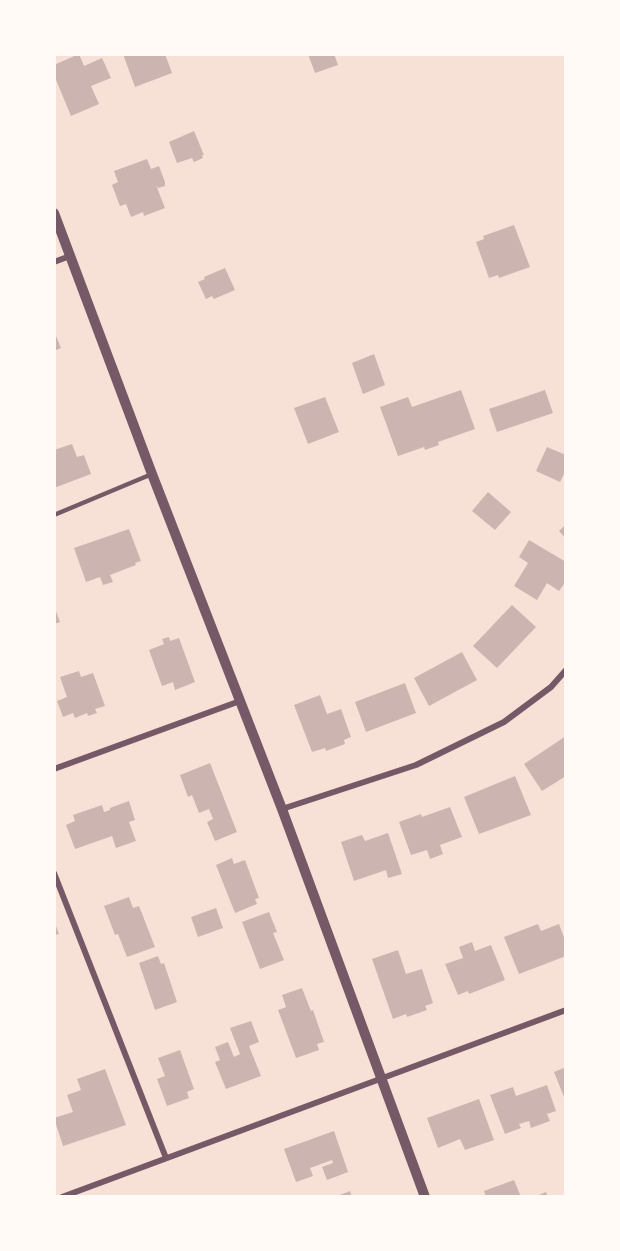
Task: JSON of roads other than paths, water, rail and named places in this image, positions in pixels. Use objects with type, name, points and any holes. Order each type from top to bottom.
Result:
[{"type":"street","points":[[54,213],[282,809],[425,1197]]},
{"type":"street","points":[[54,262],[70,256]]},
{"type":"street","points":[[282,809],[416,765],[504,722],[551,687],[566,670]]},
{"type":"street","points":[[54,769],[240,700]]},
{"type":"street","points":[[54,873],[166,1158]]},
{"type":"street","points":[[62,1197],[566,1010]]},
{"type":"lane","points":[[54,515],[152,474]]}]
